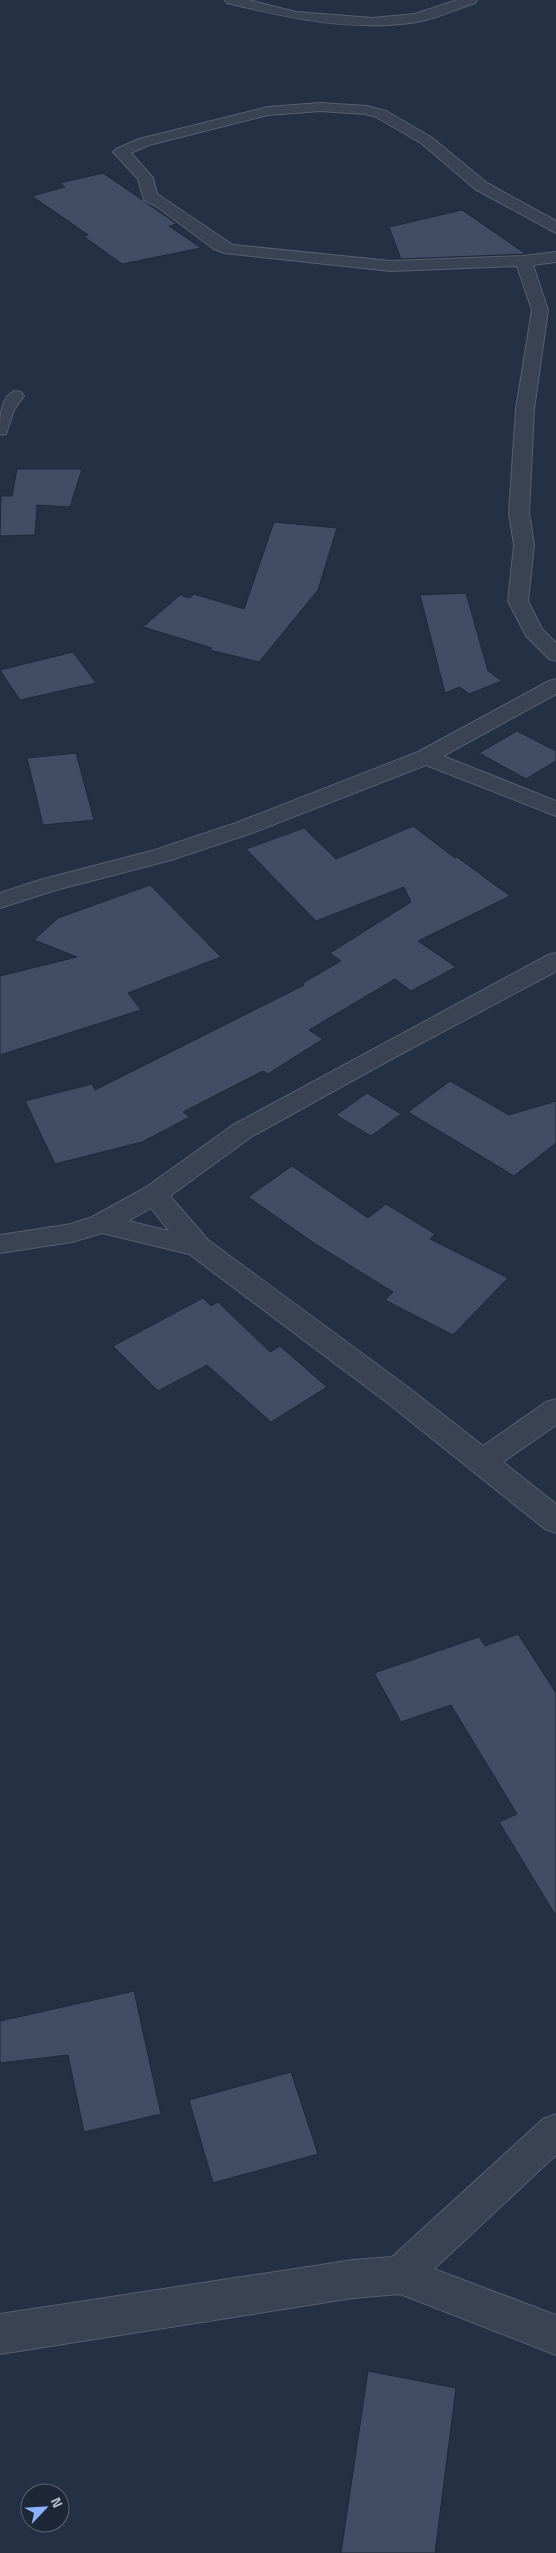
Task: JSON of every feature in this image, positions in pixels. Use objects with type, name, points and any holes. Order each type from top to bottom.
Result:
[{"type":"street","points":[[232,0],[296,16],[373,22],[417,18],[470,0]]},
{"type":"street","points":[[556,228],[481,186],[426,140],[381,114],[367,110],[320,107],[268,111],[240,116],[144,142],[121,152],[145,178],[150,197],[162,203],[220,246],[230,250],[391,266],[523,261],[556,257]]},
{"type":"street","points":[[523,261],[540,310],[525,410],[519,513],[524,546],[518,601],[533,632],[556,655]]},
{"type":"street","points":[[0,430],[5,409],[15,396]]},
{"type":"street","points":[[0,901],[48,885],[163,855],[244,828],[426,757],[556,685]]},
{"type":"street","points":[[426,757],[556,809]]},
{"type":"street","points":[[0,1244],[72,1233],[102,1224],[154,1194],[242,1131],[556,960]]},
{"type":"street","points":[[154,1194],[198,1248],[398,1396],[556,1520]]},
{"type":"street","points":[[102,1224],[198,1248]]},
{"type":"street","points":[[482,1462],[556,1410]]},
{"type":"street","points":[[400,2275],[556,2130]]},
{"type":"street","points":[[0,2334],[353,2279],[400,2275],[556,2335]]},
{"type":"building","points":[[103,173],[177,224],[169,226],[201,248],[122,264],[83,236],[88,235],[32,196],[65,187],[60,183]]},
{"type":"building","points":[[462,210],[526,254],[401,259],[389,227]]},
{"type":"building","points":[[17,469],[82,469],[70,507],[37,505],[35,535],[0,536],[1,496],[12,496]]},
{"type":"building","points":[[274,522],[337,528],[318,590],[259,662],[210,650],[212,648],[143,627],[180,595],[190,598],[194,594],[244,609]]},
{"type":"building","points":[[466,593],[488,671],[502,681],[469,694],[460,687],[445,693],[420,595]]},
{"type":"building","points":[[73,652],[96,683],[20,700],[0,670]]},
{"type":"building","points":[[517,731],[556,751],[556,761],[526,779],[479,753]]},
{"type":"building","points":[[76,753],[94,820],[43,825],[27,758]]},
{"type":"building","points":[[413,826],[510,896],[418,941],[456,967],[411,991],[395,979],[309,1030],[323,1039],[268,1074],[263,1071],[183,1112],[190,1117],[142,1142],[55,1164],[25,1101],[92,1084],[95,1090],[304,985],[303,983],[341,961],[330,953],[411,902],[404,887],[316,921],[246,849],[304,828],[336,859]]},
{"type":"building","points":[[150,885],[221,957],[128,993],[141,1010],[0,1055],[0,976],[77,957],[34,940],[58,918]]},
{"type":"building","points":[[450,1081],[509,1115],[556,1101],[556,1143],[514,1176],[408,1112]]},
{"type":"building","points":[[367,1093],[401,1114],[371,1136],[336,1115]]},
{"type":"building","points":[[292,1166],[368,1218],[386,1204],[435,1234],[430,1239],[508,1278],[453,1335],[385,1300],[393,1292],[314,1243],[248,1197]]},
{"type":"building","points":[[203,1298],[211,1306],[218,1302],[270,1352],[280,1346],[327,1387],[271,1422],[207,1365],[158,1391],[113,1346]]},
{"type":"building","points":[[518,1634],[556,1693],[556,1916],[499,1822],[517,1814],[451,1705],[401,1722],[374,1673],[479,1637],[485,1646]]},
{"type":"building","points":[[134,1991],[161,2114],[84,2132],[68,2055],[0,2063],[0,2021]]},
{"type":"building","points":[[291,2072],[318,2154],[213,2183],[189,2100]]},
{"type":"building","points":[[368,2371],[456,2388],[435,2553],[341,2553]]}]
